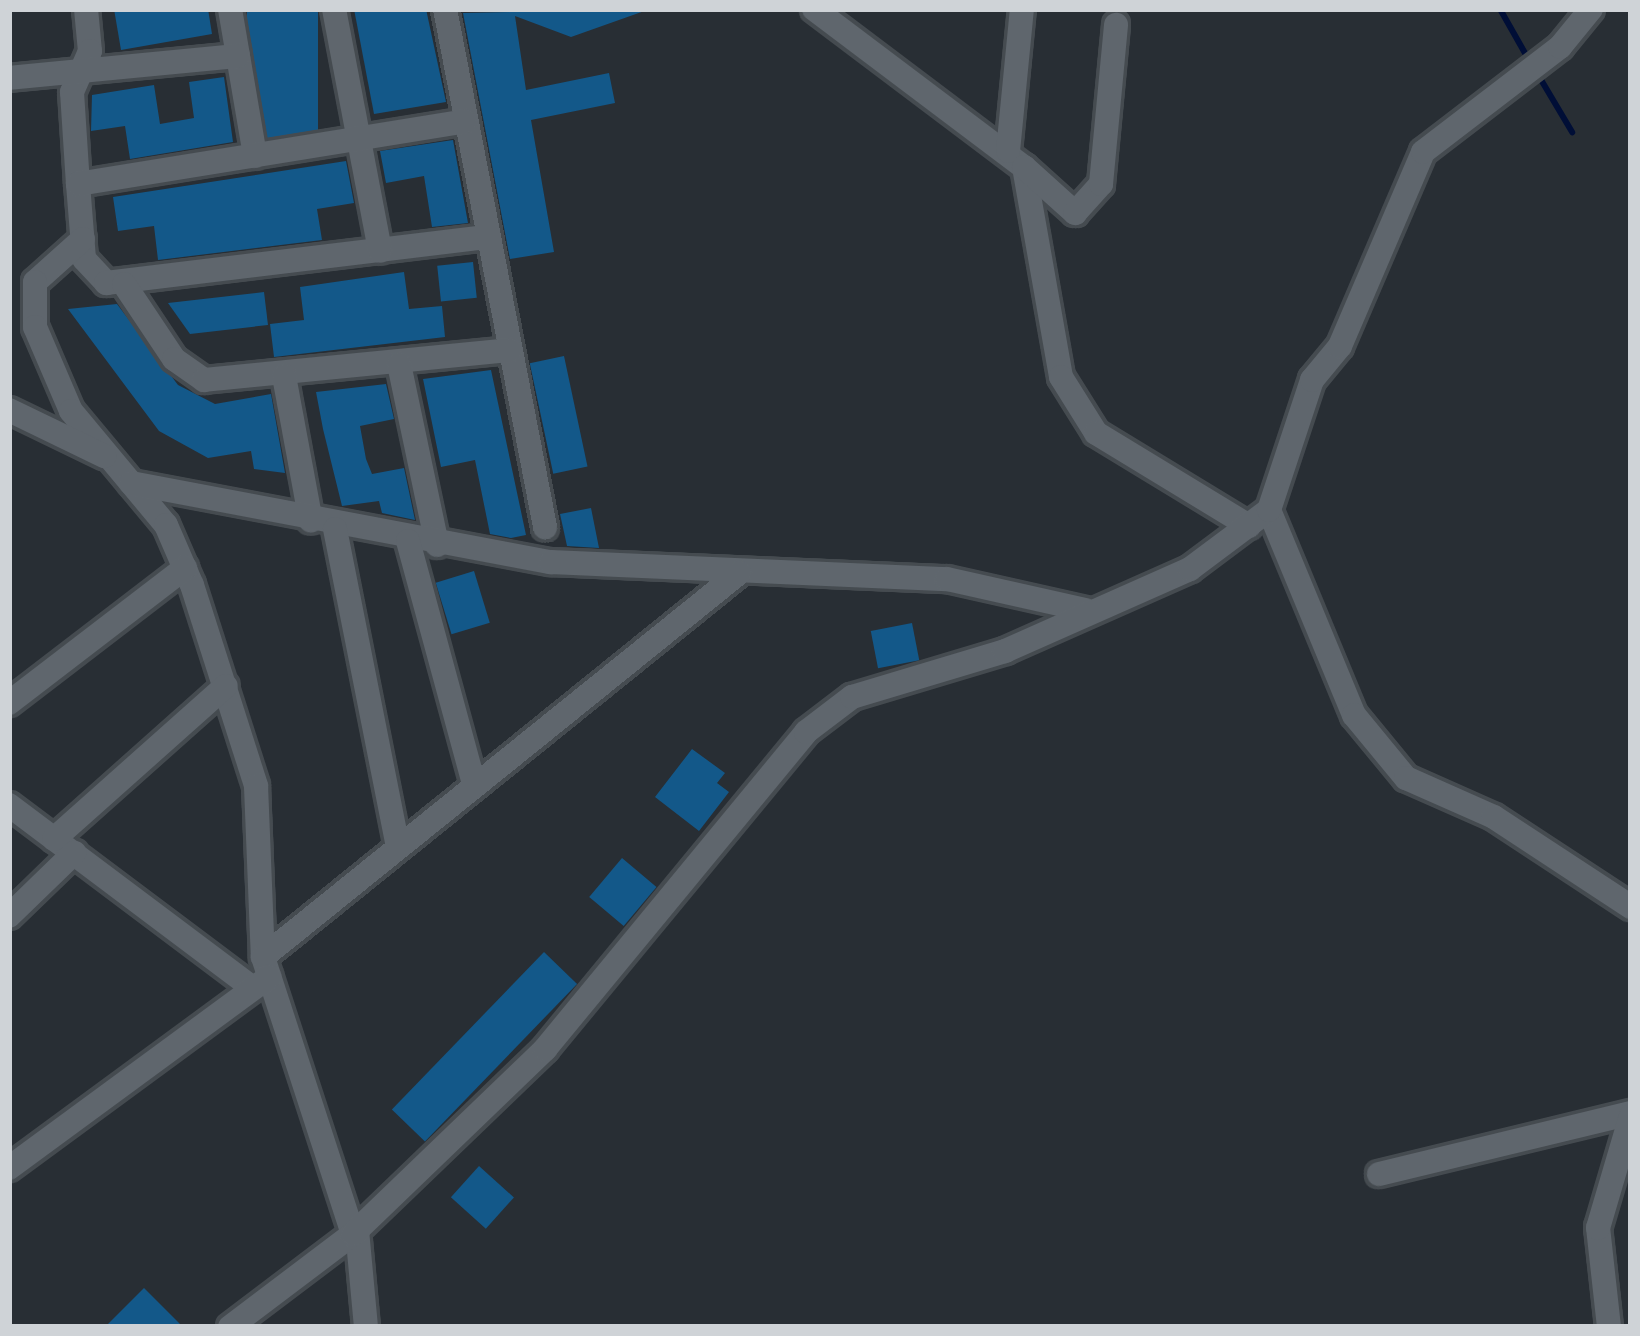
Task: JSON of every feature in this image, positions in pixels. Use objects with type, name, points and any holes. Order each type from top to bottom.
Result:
[{"type":"street","points":[[86,9],[89,51],[76,80],[78,184],[83,239],[92,272],[124,284],[488,237]]},
{"type":"street","points":[[230,9],[255,156]]},
{"type":"street","points":[[334,9],[380,251]]},
{"type":"street","points":[[445,9],[545,527]]},
{"type":"street","points":[[814,9],[1016,159],[1075,213],[1101,184],[1116,25]]},
{"type":"street","points":[[1022,9],[1016,159],[1061,377],[1096,433],[1249,526]]},
{"type":"street","points":[[230,1327],[355,1232],[621,968],[806,732],[852,697],[1005,651],[1086,610],[1190,569],[1270,510],[1312,380],[1340,346],[1424,152],[1533,68],[1591,9]]},
{"type":"street","points":[[9,78],[76,80],[238,56]]},
{"type":"street","points":[[78,184],[465,121]]},
{"type":"street","points":[[83,239],[34,282],[34,327],[48,371],[131,483],[185,568],[226,686],[260,808],[262,974],[355,1232],[366,1327]]},
{"type":"street","points":[[124,284],[187,372],[284,376],[510,350]]},
{"type":"street","points":[[399,364],[437,545]]},
{"type":"street","points":[[284,376],[397,841]]},
{"type":"street","points":[[9,410],[112,459]]},
{"type":"street","points":[[131,483],[437,545],[739,573],[947,579],[1086,610]]},
{"type":"street","points":[[1270,510],[1354,715],[1406,778],[1494,817],[1631,907]]},
{"type":"street","points":[[408,541],[473,779]]},
{"type":"street","points":[[9,703],[185,568]]},
{"type":"street","points":[[9,1168],[262,974],[397,841],[739,573]]},
{"type":"street","points":[[9,916],[64,846],[226,686]]},
{"type":"street","points":[[9,805],[262,974]]},
{"type":"street","points":[[1379,1174],[1631,1114],[1598,1228],[1609,1327]]},
{"type":"building","points":[[114,9],[208,9],[212,34],[121,50]]},
{"type":"building","points":[[247,9],[318,9],[318,138],[247,138]]},
{"type":"building","points":[[354,9],[426,9],[446,102],[374,114]]},
{"type":"building","points":[[650,9],[571,37],[515,16],[526,90],[609,73],[615,103],[531,120],[554,252],[510,259],[463,13]]},
{"type":"building","points":[[224,77],[233,142],[130,159],[125,126],[91,131],[92,95],[154,85],[160,124],[194,118],[189,82]]},
{"type":"building","points":[[453,140],[468,223],[432,227],[424,176],[386,183],[380,151]]},
{"type":"building","points":[[346,161],[354,203],[317,209],[322,240],[158,260],[154,226],[118,231],[113,197]]},
{"type":"building","points":[[473,262],[477,298],[441,302],[437,266]]},
{"type":"building","points":[[404,272],[409,309],[442,306],[445,337],[274,357],[270,324],[304,320],[300,287]]},
{"type":"building","points":[[264,292],[268,325],[190,334],[168,303]]},
{"type":"building","points":[[117,304],[178,385],[215,404],[271,394],[285,473],[254,469],[251,451],[208,458],[159,431],[68,309]]},
{"type":"building","points":[[564,356],[587,467],[553,474],[530,363]]},
{"type":"building","points":[[491,370],[526,535],[511,538],[490,534],[475,460],[441,467],[423,379]]},
{"type":"building","points":[[386,384],[394,419],[360,426],[366,459],[372,474],[404,468],[415,520],[382,513],[379,501],[342,506],[323,429],[316,392]]},
{"type":"building","points":[[591,508],[599,548],[567,546],[560,514]]},
{"type":"building","points":[[474,571],[490,623],[452,634],[436,583]]},
{"type":"building","points":[[912,623],[919,660],[878,668],[871,631]]},
{"type":"building","points":[[692,749],[725,773],[717,783],[729,792],[699,831],[655,797]]},
{"type":"building","points":[[622,858],[656,887],[624,926],[589,897]]},
{"type":"building","points":[[544,952],[577,984],[425,1141],[392,1110]]},
{"type":"building","points":[[479,1166],[514,1197],[486,1229],[451,1197]]},
{"type":"building","points":[[144,1288],[183,1327],[105,1327]]},
{"type":"waterway","points":[[1500,9],[1530,62]]},
{"type":"waterway","points":[[1537,73],[1572,132]]}]
